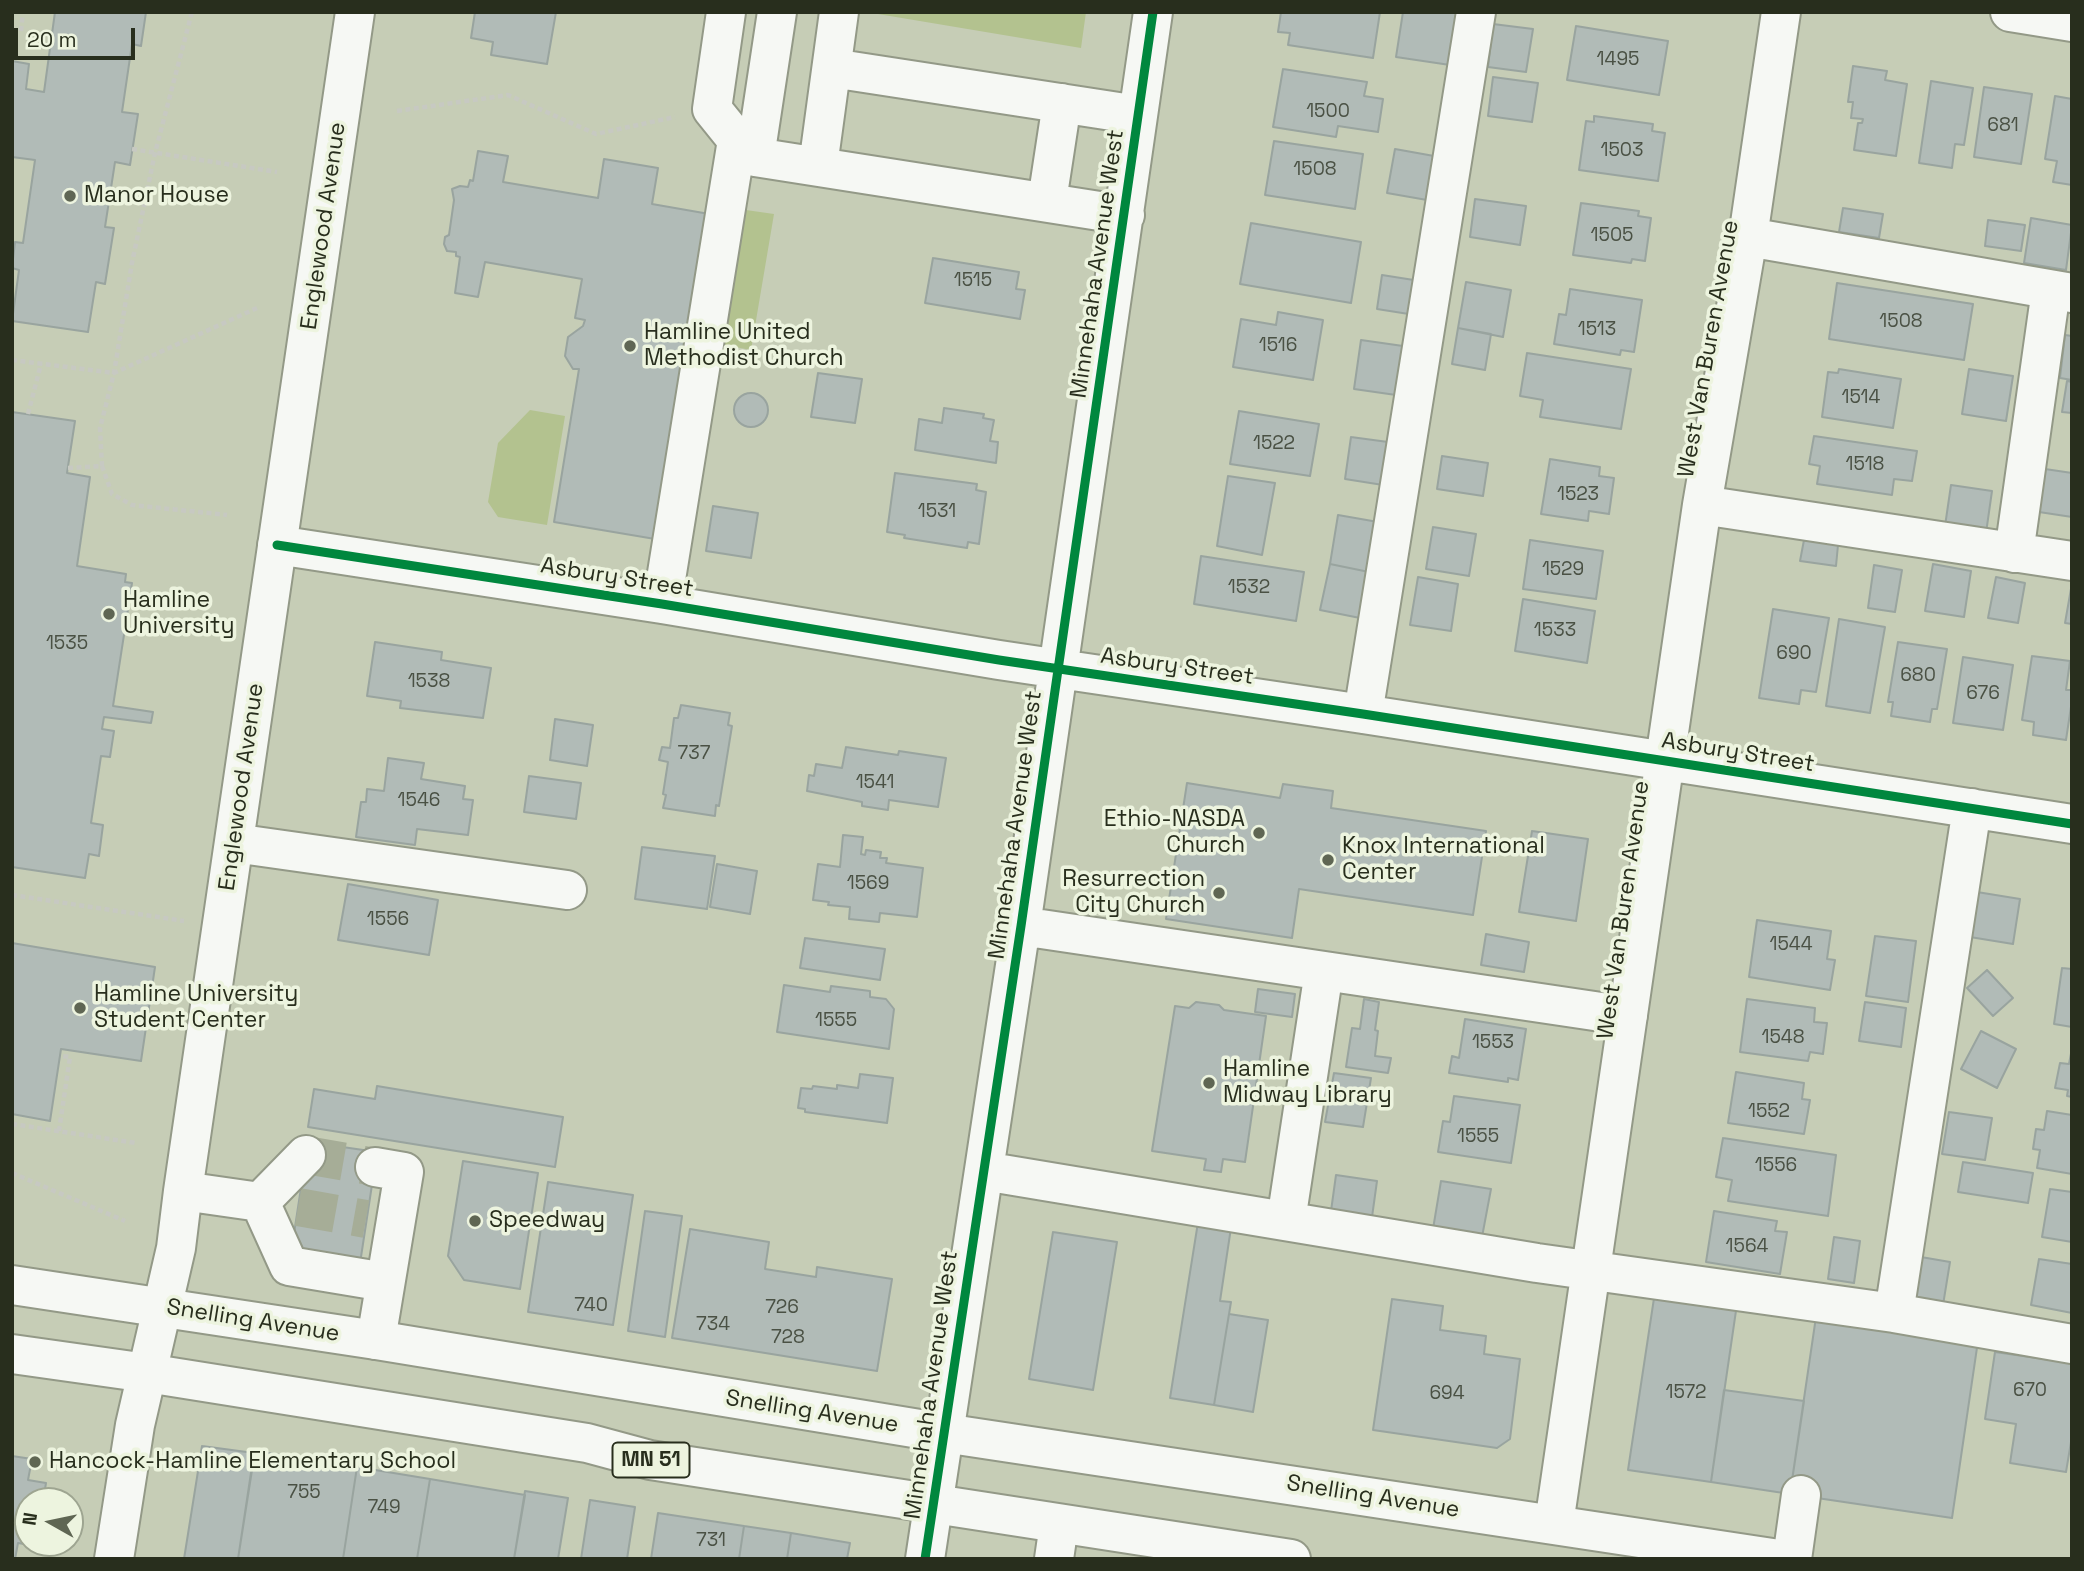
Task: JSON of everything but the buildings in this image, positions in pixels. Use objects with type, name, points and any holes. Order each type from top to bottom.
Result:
[{"type":"street","name":"Englewood Avenue","points":[[114,1559],[135,1425],[175,1258],[355,12]]},
{"type":"street","points":[[726,12],[712,109],[746,148],[818,166],[1125,215]]},
{"type":"street","points":[[662,604],[746,148],[776,12]]},
{"type":"street","points":[[818,166],[839,12]]},
{"type":"street","name":"Minnehaha Avenue West","points":[[925,1559],[1059,669],[1153,12]]},
{"type":"street","points":[[1363,713],[1476,12]]},
{"type":"street","name":"West Van Buren Avenue","points":[[1554,1524],[1702,505],[1748,237],[1782,12]]},
{"type":"street","points":[[2010,12],[2072,22]]},
{"type":"street","points":[[832,68],[1138,115]]},
{"type":"street","points":[[1047,201],[1062,103]]},
{"type":"street","points":[[1748,237],[2061,292],[2014,553]]},
{"type":"street","points":[[1702,505],[2072,561]]},
{"type":"street","name":"Asbury Street","points":[[277,545],[1059,669],[1363,713],[2072,824]]},
{"type":"street","points":[[1894,1313],[1972,808]]},
{"type":"street","points":[[234,843],[567,890]]},
{"type":"street","points":[[1021,926],[1628,1016]]},
{"type":"street","points":[[1286,1221],[1324,971]]},
{"type":"street","points":[[260,1202],[306,1155]]},
{"type":"street","points":[[375,1167],[404,1172],[381,1221],[385,1282],[376,1340]]},
{"type":"street","points":[[984,1171],[1591,1270],[1894,1313],[2072,1344]]},
{"type":"street","points":[[183,1191],[298,1207]]},
{"type":"street","points":[[260,1202],[289,1266],[385,1282]]},
{"type":"street","name":"Snelling Avenue","points":[[12,1285],[376,1340],[944,1433],[1779,1559]]},
{"type":"street","name":"MN 51","points":[[12,1354],[587,1443],[650,1460],[934,1505],[1056,1541],[1291,1559]]},
{"type":"street","points":[[1792,1559],[1801,1495]]},
{"type":"path","points":[[20,30],[23,12]]},
{"type":"path","points":[[192,12],[155,153],[132,263],[114,373],[100,428],[102,466],[111,494],[132,505],[227,515]]},
{"type":"path","points":[[397,111],[508,95],[596,134],[712,109]]},
{"type":"path","points":[[132,149],[277,172]]},
{"type":"path","points":[[12,359],[114,373],[257,308]]},
{"type":"path","points":[[28,414],[41,364]]},
{"type":"path","points":[[68,468],[102,466]]},
{"type":"path","points":[[12,895],[185,921]]},
{"type":"path","points":[[59,1131],[70,1057],[60,1056]]},
{"type":"path","points":[[12,1124],[136,1143]]},
{"type":"path","points":[[12,1173],[125,1221]]},
{"type":"green space","points":[[866,12],[1086,12],[1081,48]]},
{"type":"green space","points":[[732,208],[774,214],[751,350],[708,342]]},
{"type":"green space","points":[[530,410],[565,416],[547,525],[498,517],[488,502],[498,443]]},
{"type":"tunnel","points":[[306,1155],[375,1167]]},
{"type":"tunnel","points":[[298,1207],[366,1219]]},
{"type":"cycle path","points":[[925,1559],[1021,926],[1153,12]]},
{"type":"cycle path","points":[[277,545],[662,604],[999,660],[2072,824]]},
{"type":"place","name":"Manor House","points":[[70,196]]},
{"type":"place","name":"Hamline United Methodist Church","points":[[630,346]]},
{"type":"place","name":"Hamline University","points":[[109,614]]},
{"type":"place","name":"Ethio-NASDA Church","points":[[1259,833]]},
{"type":"place","name":"Knox International Center","points":[[1328,860]]},
{"type":"place","name":"Resurrection City Church","points":[[1219,893]]},
{"type":"place","name":"Hamline University Student Center","points":[[80,1008]]},
{"type":"place","name":"Hamline Midway Library","points":[[1209,1083]]},
{"type":"place","name":"Speedway","points":[[475,1221]]},
{"type":"place","name":"Hancock-Hamline Elementary School","points":[[35,1462]]}]
